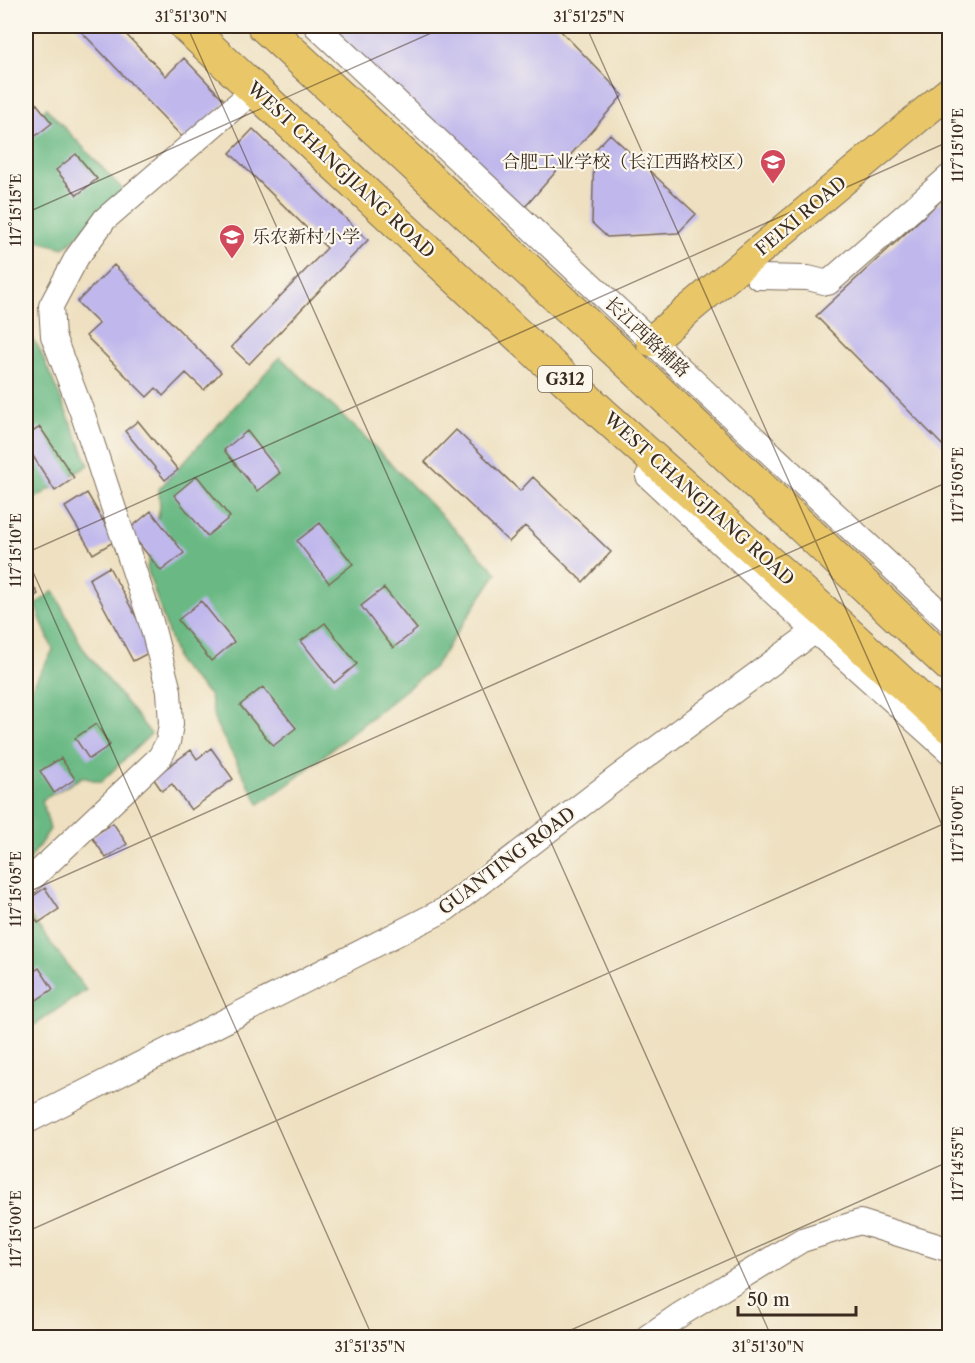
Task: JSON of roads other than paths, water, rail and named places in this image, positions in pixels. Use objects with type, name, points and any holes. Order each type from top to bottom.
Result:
[{"type":"highway","name":"WEST CHANGJIANG ROAD","points":[[186,26],[604,415],[822,624],[950,727]]},
{"type":"highway","name":"G312","points":[[264,26],[631,365],[950,666]]},
{"type":"main road","name":"FEIXI ROAD","points":[[659,348],[950,91]]},
{"type":"main road","name":"FEIXI ROAD","points":[[659,348],[758,278],[950,115]]},
{"type":"street","points":[[167,26],[822,624],[950,752]]},
{"type":"street","name":"长江西路辅路","points":[[316,26],[659,348],[946,612]]},
{"type":"street","points":[[26,884],[160,758],[168,742],[171,724],[169,691],[151,622],[83,415],[53,336],[51,306],[77,257],[105,219],[245,98]]},
{"type":"street","points":[[758,278],[808,278],[828,284],[950,176]]},
{"type":"street","name":"GUANTING ROAD","points":[[26,1122],[446,909],[822,624]]},
{"type":"street","points":[[645,1338],[802,1240],[860,1222],[950,1250]]},
{"type":"place","name":"合肥工业学校（长江西路校区）","points":[[773,185]]},
{"type":"place","name":"乐农新村小学","points":[[232,260]]}]
